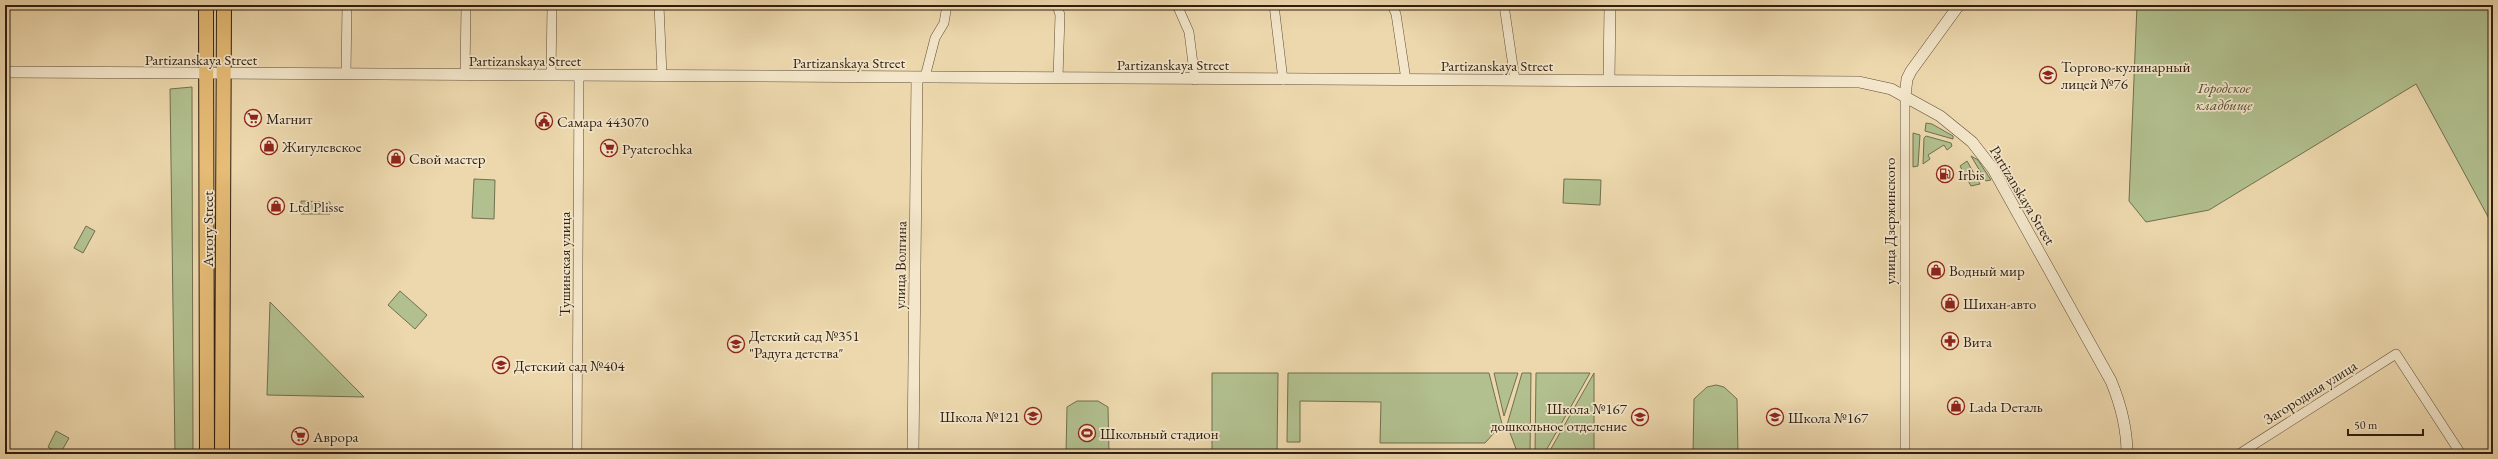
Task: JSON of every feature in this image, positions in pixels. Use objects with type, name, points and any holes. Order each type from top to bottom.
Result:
[{"type":"main road","name":"Avrory Street","points":[[206,5],[207,454]]},
{"type":"main road","name":"Avrory Street","points":[[222,454],[225,74],[224,5]]},
{"type":"street","points":[[346,74],[347,5]]},
{"type":"street","points":[[466,5],[466,74]]},
{"type":"street","points":[[551,75],[552,5]]},
{"type":"street","points":[[659,5],[662,76]]},
{"type":"street","name":"улица Волгина","points":[[913,454],[921,77],[935,38],[944,23],[947,5]]},
{"type":"street","points":[[1057,5],[1060,15],[1058,78]]},
{"type":"street","points":[[1177,5],[1189,32],[1195,80]]},
{"type":"street","points":[[1274,5],[1283,80]]},
{"type":"street","points":[[1392,5],[1396,14],[1406,80]]},
{"type":"street","points":[[1504,5],[1515,80]]},
{"type":"street","points":[[1609,80],[1610,5]]},
{"type":"street","name":"улица Дзержинского","points":[[1905,454],[1905,96],[1907,79],[1911,71],[1959,5]]},
{"type":"street","name":"Partizanskaya Street","points":[[5,72],[1195,80],[1609,80],[1859,82],[1886,88],[1905,96],[1940,116],[1967,137],[1983,154],[2003,186],[2111,381],[2120,403],[2125,426],[2127,454]]},
{"type":"street","name":"Тушинская улица","points":[[577,454],[580,75]]},
{"type":"street","name":"Загородная улица","points":[[2239,454],[2396,354],[2461,454]]},
{"type":"green space","name":"Городское кладбище","points":[[2137,5],[2493,5],[2493,226],[2416,84],[2209,210],[2146,222],[2129,201]]},
{"type":"green space","points":[[192,87],[193,454],[175,454],[170,89]]},
{"type":"green space","points":[[1926,123],[1932,124],[1953,136],[1953,139],[1925,131]]},
{"type":"green space","points":[[1913,133],[1920,135],[1918,166],[1913,167]]},
{"type":"green space","points":[[1926,136],[1951,143],[1952,146],[1947,150],[1944,145],[1928,155],[1930,159],[1923,164],[1924,138]]},
{"type":"green space","points":[[1971,156],[1978,160],[1991,180],[1986,181]]},
{"type":"green space","points":[[1967,161],[1980,184],[1971,186],[1960,166]]},
{"type":"green space","points":[[474,179],[495,180],[494,219],[472,218]]},
{"type":"green space","points":[[1564,179],[1601,180],[1600,205],[1563,203]]},
{"type":"green space","points":[[301,201],[330,202],[330,214],[301,214]]},
{"type":"green space","points":[[86,226],[95,231],[83,253],[74,248]]},
{"type":"green space","points":[[400,291],[427,315],[415,329],[388,305]]},
{"type":"green space","points":[[270,302],[364,397],[267,395]]},
{"type":"green space","points":[[1212,373],[1278,373],[1277,454],[1212,454]]},
{"type":"green space","points":[[1288,373],[1489,373],[1502,424],[1485,443],[1380,443],[1381,402],[1300,401],[1300,442],[1287,442]]},
{"type":"green space","points":[[1494,373],[1518,373],[1504,416]]},
{"type":"green space","points":[[1522,373],[1531,373],[1530,454],[1518,454],[1507,425]]},
{"type":"green space","points":[[1536,373],[1590,373],[1544,454],[1535,454]]},
{"type":"green space","points":[[1594,373],[1594,454],[1548,454]]},
{"type":"green space","points":[[1716,385],[1724,387],[1737,399],[1738,454],[1693,454],[1694,399],[1707,387]]},
{"type":"green space","name":"Школьный стадион","points":[[1077,401],[1098,401],[1108,407],[1109,454],[1066,454],[1067,407]]},
{"type":"green space","points":[[56,431],[69,438],[60,454],[48,447]]},
{"type":"place","name":"Торгово-кулинарный лицей №76","points":[[2048,75]]},
{"type":"place","name":"Магнит","points":[[253,118]]},
{"type":"place","name":"Самара 443070","points":[[544,121]]},
{"type":"place","name":"Жигулевское","points":[[269,146]]},
{"type":"place","name":"Pyaterochka","points":[[609,148]]},
{"type":"place","name":"Свой мастер","points":[[396,158]]},
{"type":"place","name":"Irbis","points":[[1945,174]]},
{"type":"place","name":"Ltd Plisse","points":[[276,206]]},
{"type":"place","name":"Водный мир","points":[[1936,270]]},
{"type":"place","name":"Шихан-авто","points":[[1950,303]]},
{"type":"place","name":"Вита","points":[[1950,341]]},
{"type":"place","name":"Детский сад №351 \"Радуга детства\"","points":[[736,344]]},
{"type":"place","name":"Детский сад №404","points":[[501,365]]},
{"type":"place","name":"Lada Dеталь","points":[[1956,406]]},
{"type":"place","name":"Школа №121","points":[[1033,416]]},
{"type":"place","name":"Школа №167 дошкольное отделение","points":[[1640,417]]},
{"type":"place","name":"Школа №167","points":[[1775,417]]},
{"type":"place","name":"Школьный стадион","points":[[1087,433]]},
{"type":"place","name":"Аврора","points":[[300,436]]}]
